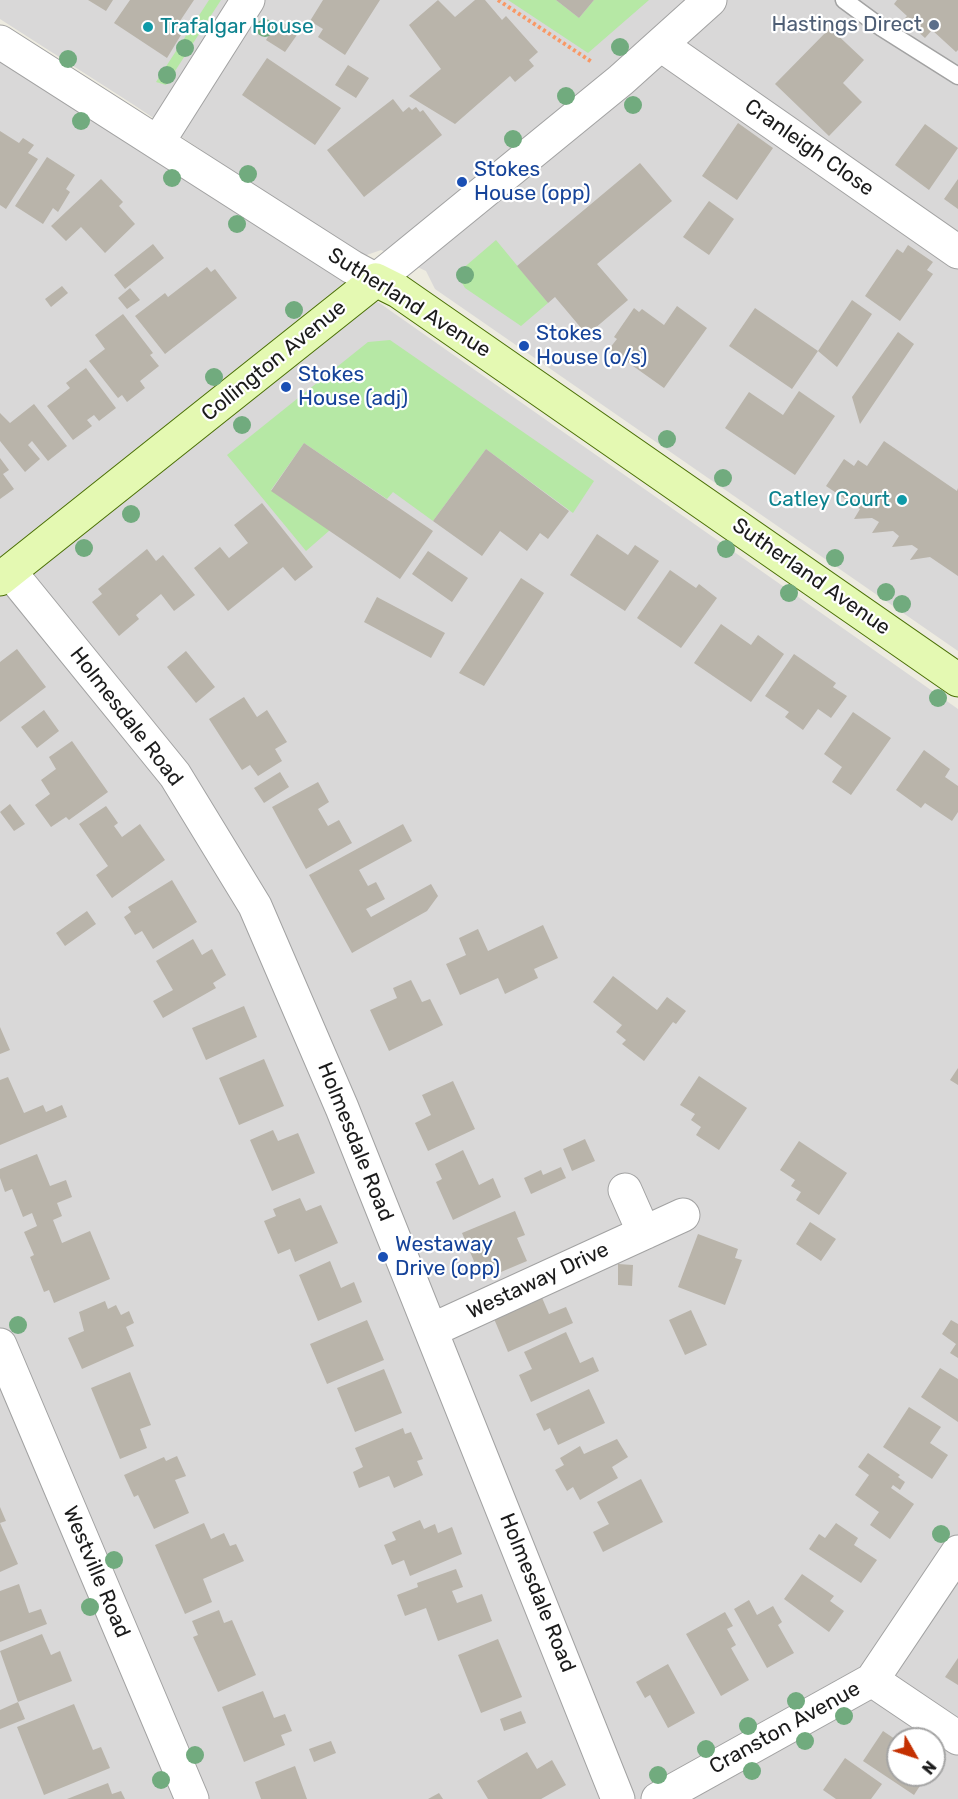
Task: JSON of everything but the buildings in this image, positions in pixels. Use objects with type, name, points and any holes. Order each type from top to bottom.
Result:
[{"type":"main road","name":"Collington Avenue","points":[[5,575],[376,280]]},
{"type":"main road","name":"Sutherland Avenue","points":[[376,280],[398,291],[626,447],[958,680]]},
{"type":"street","points":[[158,142],[248,0]]},
{"type":"street","name":"Collington Avenue","points":[[376,280],[621,80],[710,0]]},
{"type":"street","name":"Sutherland Avenue","points":[[0,42],[352,267],[376,280]]},
{"type":"street","name":"Cranleigh Close","points":[[661,45],[958,252]]},
{"type":"street","name":"Holmesdale Road","points":[[5,575],[175,775],[255,906],[342,1108],[618,1799]]},
{"type":"street","points":[[625,1190],[644,1233]]},
{"type":"street","name":"Westaway Drive","points":[[432,1330],[683,1215]]},
{"type":"street","name":"Westville Road","points":[[0,1345],[192,1799]]},
{"type":"street","name":"Cranston Avenue","points":[[658,1799],[872,1680],[958,1552]]},
{"type":"street","points":[[872,1680],[958,1738]]},
{"type":"lane","points":[[844,0],[882,28],[958,76]]},
{"type":"path","points":[[498,0],[621,80]]},
{"type":"shaded area","points":[[0,0],[958,0],[958,651],[435,289],[426,271],[381,250],[361,257],[134,105],[0,19]]},
{"type":"shaded area","points":[[0,57],[331,269],[958,709],[958,1799],[0,1799]]},
{"type":"green space","points":[[209,0],[221,0],[166,85],[156,82]]},
{"type":"green space","points":[[508,0],[556,0],[579,18],[594,0],[649,0],[588,53]]},
{"type":"green space","points":[[496,240],[548,303],[521,326],[465,288],[459,278],[461,270]]},
{"type":"green space","points":[[390,340],[594,481],[573,513],[486,449],[433,521],[393,492],[387,499],[304,443],[271,490],[330,530],[306,551],[227,455],[368,342]]},
{"type":"place","name":"Hastings Direct","points":[[934,25]]},
{"type":"place","name":"Trafalgar House","points":[[148,27]]},
{"type":"place","name":"Stokes House (opp)","points":[[462,182]]},
{"type":"place","name":"Stokes House (o/s)","points":[[524,346]]},
{"type":"place","name":"Stokes House (adj)","points":[[286,387]]},
{"type":"place","name":"Catley Court","points":[[902,500]]},
{"type":"place","name":"Westaway Drive (opp)","points":[[383,1257]]}]
